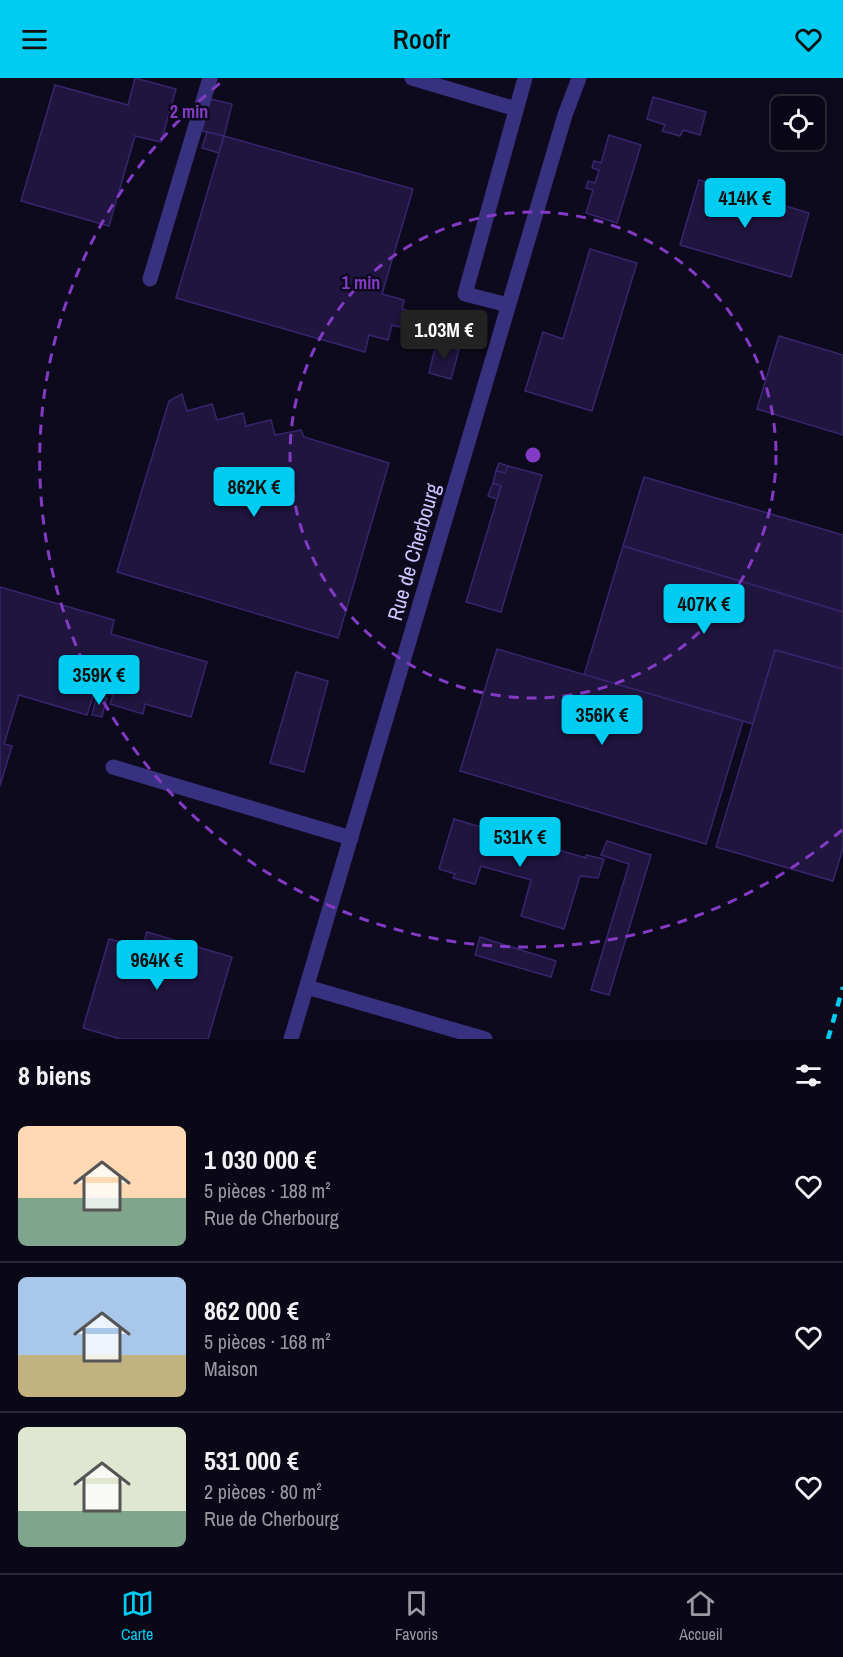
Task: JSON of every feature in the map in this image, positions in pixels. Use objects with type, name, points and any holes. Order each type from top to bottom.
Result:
[{"type":"street","points":[[150,279],[210,78]]},
{"type":"street","points":[[412,78],[516,109]]},
{"type":"street","points":[[508,305],[465,294],[525,78]]},
{"type":"street","name":"Rue de Cherbourg","points":[[291,1039],[508,305],[565,115],[579,78]]},
{"type":"street","points":[[113,767],[351,838]]},
{"type":"street","points":[[307,987],[486,1039]]},
{"type":"building","points":[[135,78],[176,89],[161,142],[135,136],[109,226],[21,201],[55,85],[128,105]]},
{"type":"building","points":[[653,97],[706,112],[700,135],[683,130],[680,136],[662,131],[665,125],[647,119]]},
{"type":"building","points":[[210,99],[232,104],[224,136],[202,131]]},
{"type":"building","points":[[207,132],[224,136],[219,153],[202,148]]},
{"type":"building","points":[[609,135],[641,145],[617,223],[586,213],[593,190],[586,188],[588,181],[595,183],[599,170],[592,168],[594,161],[601,163]]},
{"type":"building","points":[[224,136],[413,189],[382,294],[404,300],[402,309],[412,312],[407,329],[392,325],[388,340],[369,335],[365,352],[176,298]]},
{"type":"building","points":[[699,180],[809,213],[791,277],[680,245]]},
{"type":"building","points":[[590,249],[637,263],[592,411],[525,391],[543,332],[563,339]]},
{"type":"building","points":[[779,336],[843,355],[843,435],[757,409]]},
{"type":"building","points":[[436,344],[459,350],[451,379],[429,373]]},
{"type":"building","points":[[182,394],[187,411],[212,404],[217,420],[243,413],[246,426],[271,420],[275,435],[301,430],[304,437],[389,463],[338,638],[117,572],[169,401]]},
{"type":"building","points":[[499,463],[508,466],[505,473],[496,471]]},
{"type":"building","points":[[508,466],[542,475],[501,612],[466,602],[501,486],[493,483],[496,471],[505,473]]},
{"type":"building","points":[[644,477],[843,535],[843,612],[623,546]]},
{"type":"building","points":[[493,483],[501,486],[497,499],[488,496]]},
{"type":"building","points":[[623,546],[843,612],[843,669],[775,650],[753,724],[584,675]]},
{"type":"building","points":[[0,587],[114,620],[111,634],[207,662],[191,717],[145,704],[143,714],[110,704],[113,695],[95,690],[87,715],[19,695],[4,744],[12,746],[0,786]]},
{"type":"building","points":[[497,649],[743,721],[706,844],[460,771]]},
{"type":"building","points":[[775,650],[843,669],[843,848],[833,881],[716,847]]},
{"type":"building","points":[[296,672],[328,681],[304,772],[270,763]]},
{"type":"building","points":[[97,695],[107,698],[102,717],[92,715]]},
{"type":"building","points":[[454,819],[586,858],[586,855],[604,859],[598,878],[580,876],[564,929],[521,916],[531,880],[481,866],[475,884],[453,878],[455,874],[439,869]]},
{"type":"building","points":[[607,841],[651,855],[609,995],[591,990],[629,864],[601,855]]},
{"type":"building","points":[[147,932],[232,957],[208,1039],[120,1039],[83,1028],[109,939],[142,948]]},
{"type":"building","points":[[480,937],[556,961],[551,977],[475,955]]},
{"type":"railway","points":[[828,1039],[843,987]]}]
